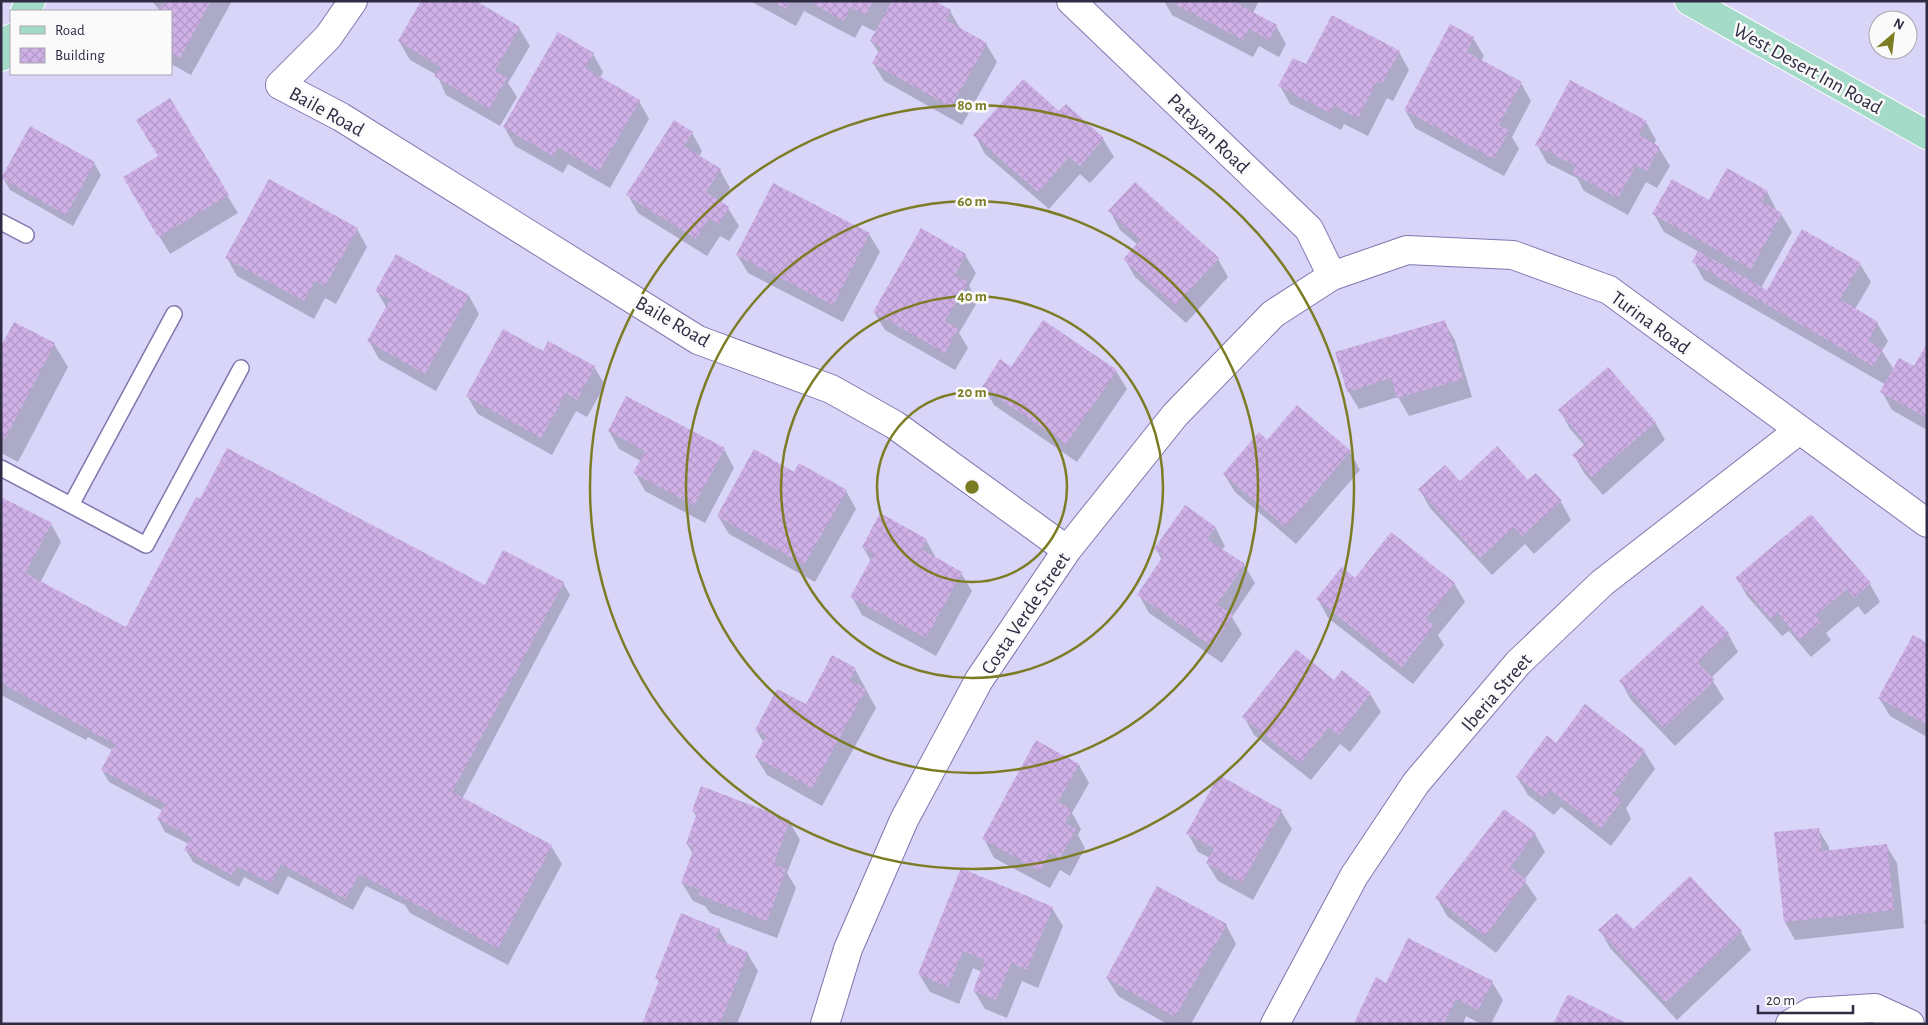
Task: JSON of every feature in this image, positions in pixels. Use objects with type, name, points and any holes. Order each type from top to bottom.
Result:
[{"type":"main road","name":"West Desert Inn Road","points":[[1689,1],[1927,136]]},
{"type":"main road","points":[[1,57],[10,40]]},
{"type":"street","name":"Baile Road","points":[[353,1],[328,37],[280,85],[341,117],[698,340],[831,389],[896,425],[1067,550]]},
{"type":"street","name":"Patayan Road","points":[[1079,4],[1309,230],[1332,276]]},
{"type":"street","name":"Turina Road","points":[[1332,276],[1407,250],[1513,255],[1608,290],[1798,431],[1927,523]]},
{"type":"street","name":"Costa Verde Street","points":[[825,1024],[848,949],[904,820],[979,680],[1067,550],[1176,415],[1273,314],[1332,276]]},
{"type":"street","name":"Iberia Street","points":[[1275,1024],[1354,876],[1416,783],[1518,664],[1602,583],[1798,431]]},
{"type":"street","points":[[1801,1018],[1875,1008],[1910,1024]]},
{"type":"lane","points":[[1,222],[26,235]]},
{"type":"lane","points":[[71,505],[174,314]]},
{"type":"lane","points":[[1,468],[146,545],[241,368]]},
{"type":"building","points":[[164,1],[211,1],[180,58],[172,54],[172,10],[160,10]]},
{"type":"building","points":[[421,1],[476,1],[520,27],[495,71],[507,78],[489,109],[434,76],[441,67],[398,41]]},
{"type":"building","points":[[772,1],[790,1],[786,9]]},
{"type":"building","points":[[808,1],[873,1],[866,15],[851,7],[844,21]]},
{"type":"building","points":[[892,1],[935,1],[951,10],[946,20],[987,43],[951,107],[872,63],[881,47],[870,41]]},
{"type":"building","points":[[1169,1],[1240,1],[1238,4],[1277,25],[1269,40],[1249,29],[1243,40]]},
{"type":"building","points":[[1332,15],[1400,51],[1382,84],[1377,81],[1358,118],[1333,106],[1330,113],[1278,86],[1293,58],[1306,64]]},
{"type":"building","points":[[1450,24],[1474,37],[1467,52],[1522,82],[1499,125],[1509,130],[1494,159],[1404,110]]},
{"type":"building","points":[[558,32],[594,53],[585,68],[640,100],[599,171],[558,147],[553,156],[503,127]]},
{"type":"building","points":[[1023,79],[1059,111],[1066,104],[1104,138],[1080,166],[1069,157],[1038,192],[973,135]]},
{"type":"building","points":[[1570,80],[1647,121],[1639,135],[1660,147],[1647,171],[1636,165],[1618,198],[1572,173],[1576,166],[1535,145]]},
{"type":"building","points":[[170,98],[229,195],[158,237],[123,177],[158,156],[136,120]]},
{"type":"building","points":[[674,120],[693,132],[684,146],[721,169],[706,192],[729,207],[719,224],[709,218],[696,239],[626,195]]},
{"type":"building","points":[[30,126],[95,162],[66,215],[1,178]]},
{"type":"building","points":[[1727,168],[1768,191],[1762,202],[1782,213],[1751,269],[1652,214],[1672,179],[1709,200]]},
{"type":"building","points":[[269,179],[358,228],[325,286],[315,281],[304,301],[225,258]]},
{"type":"building","points":[[1135,182],[1219,258],[1175,306],[1123,259],[1140,240],[1108,211]]},
{"type":"building","points":[[773,183],[870,233],[833,305],[736,255]]},
{"type":"building","points":[[921,228],[966,254],[955,275],[968,282],[945,321],[958,329],[945,353],[873,312]]},
{"type":"building","points":[[1802,229],[1861,263],[1840,299],[1878,322],[1868,341],[1883,349],[1873,366],[1692,262],[1698,251],[1767,290]]},
{"type":"building","points":[[396,254],[469,295],[425,374],[367,341],[390,300],[375,291]]},
{"type":"building","points":[[1043,320],[1117,370],[1066,444],[982,387],[1000,359],[1011,367]]},
{"type":"building","points":[[1445,320],[1463,379],[1397,398],[1391,378],[1347,392],[1335,352]]},
{"type":"building","points":[[14,322],[55,343],[5,439],[1,437],[1,346]]},
{"type":"building","points":[[503,329],[543,351],[548,341],[595,366],[577,400],[566,393],[541,438],[466,396]]},
{"type":"building","points":[[1927,343],[1927,418],[1880,392],[1899,358],[1914,366]]},
{"type":"building","points":[[1608,367],[1656,422],[1592,477],[1572,455],[1586,443],[1558,410]]},
{"type":"building","points":[[626,396],[725,448],[694,505],[633,473],[645,451],[608,431]]},
{"type":"building","points":[[1297,405],[1351,451],[1285,527],[1223,474],[1259,432],[1267,440]]},
{"type":"building","points":[[1497,446],[1528,480],[1536,473],[1562,501],[1522,536],[1514,527],[1480,558],[1418,489],[1445,465],[1460,481]]},
{"type":"building","points":[[227,448],[485,585],[503,550],[564,582],[452,792],[552,845],[498,948],[359,874],[346,899],[281,864],[271,883],[237,866],[232,875],[184,850],[191,837],[157,819],[165,804],[101,770],[115,744],[1,683],[1,497],[52,523],[25,573],[126,627],[196,497],[200,499]]},
{"type":"building","points":[[754,449],[794,472],[799,463],[847,490],[804,565],[717,516]]},
{"type":"building","points":[[1185,505],[1216,527],[1207,539],[1245,564],[1217,605],[1233,615],[1212,646],[1137,595],[1163,556],[1154,549]]},
{"type":"building","points":[[880,513],[927,539],[921,549],[962,572],[926,638],[850,597],[874,554],[862,547]]},
{"type":"building","points":[[1811,514],[1871,583],[1854,598],[1847,589],[1816,615],[1821,622],[1800,640],[1778,613],[1771,619],[1735,578]]},
{"type":"building","points":[[1391,532],[1455,583],[1426,619],[1434,626],[1402,667],[1316,599],[1342,567],[1355,578]]},
{"type":"building","points":[[1702,605],[1729,633],[1698,663],[1715,680],[1664,728],[1619,681]]},
{"type":"building","points":[[1913,635],[1927,643],[1927,725],[1878,698]]},
{"type":"building","points":[[1296,649],[1334,680],[1342,670],[1371,693],[1339,735],[1329,727],[1300,763],[1242,717]]},
{"type":"building","points":[[832,655],[856,668],[850,680],[866,689],[812,788],[755,757],[766,736],[755,730],[777,689],[806,704]]},
{"type":"building","points":[[1585,704],[1645,750],[1613,794],[1622,800],[1601,828],[1550,790],[1544,798],[1516,777],[1547,735],[1556,743]]},
{"type":"building","points":[[1036,740],[1079,764],[1058,802],[1072,810],[1065,823],[1076,829],[1060,858],[1049,853],[1040,871],[982,839]]},
{"type":"building","points":[[1219,775],[1282,810],[1242,883],[1206,863],[1214,848],[1186,834]]},
{"type":"building","points":[[701,786],[790,820],[774,864],[786,869],[767,921],[698,895],[700,890],[681,883],[694,848],[686,844],[697,813],[692,811]]},
{"type":"building","points":[[1504,809],[1536,833],[1510,867],[1527,880],[1485,936],[1435,898]]},
{"type":"building","points":[[1819,828],[1822,851],[1887,844],[1894,910],[1784,922],[1774,832]]},
{"type":"building","points":[[961,868],[1053,907],[1027,970],[1011,963],[996,1000],[973,991],[985,960],[963,951],[948,987],[918,974]]},
{"type":"building","points":[[1690,876],[1742,931],[1666,1002],[1598,930],[1617,913],[1633,929]]},
{"type":"building","points":[[1157,886],[1227,924],[1175,1017],[1106,978]]},
{"type":"building","points":[[681,913],[720,929],[716,939],[748,952],[720,1024],[642,1024],[659,980],[655,978]]},
{"type":"building","points":[[1408,938],[1493,981],[1478,1010],[1456,999],[1444,1024],[1354,1023],[1376,977],[1386,983]]},
{"type":"building","points":[[1568,994],[1628,1024],[1553,1024]]}]
